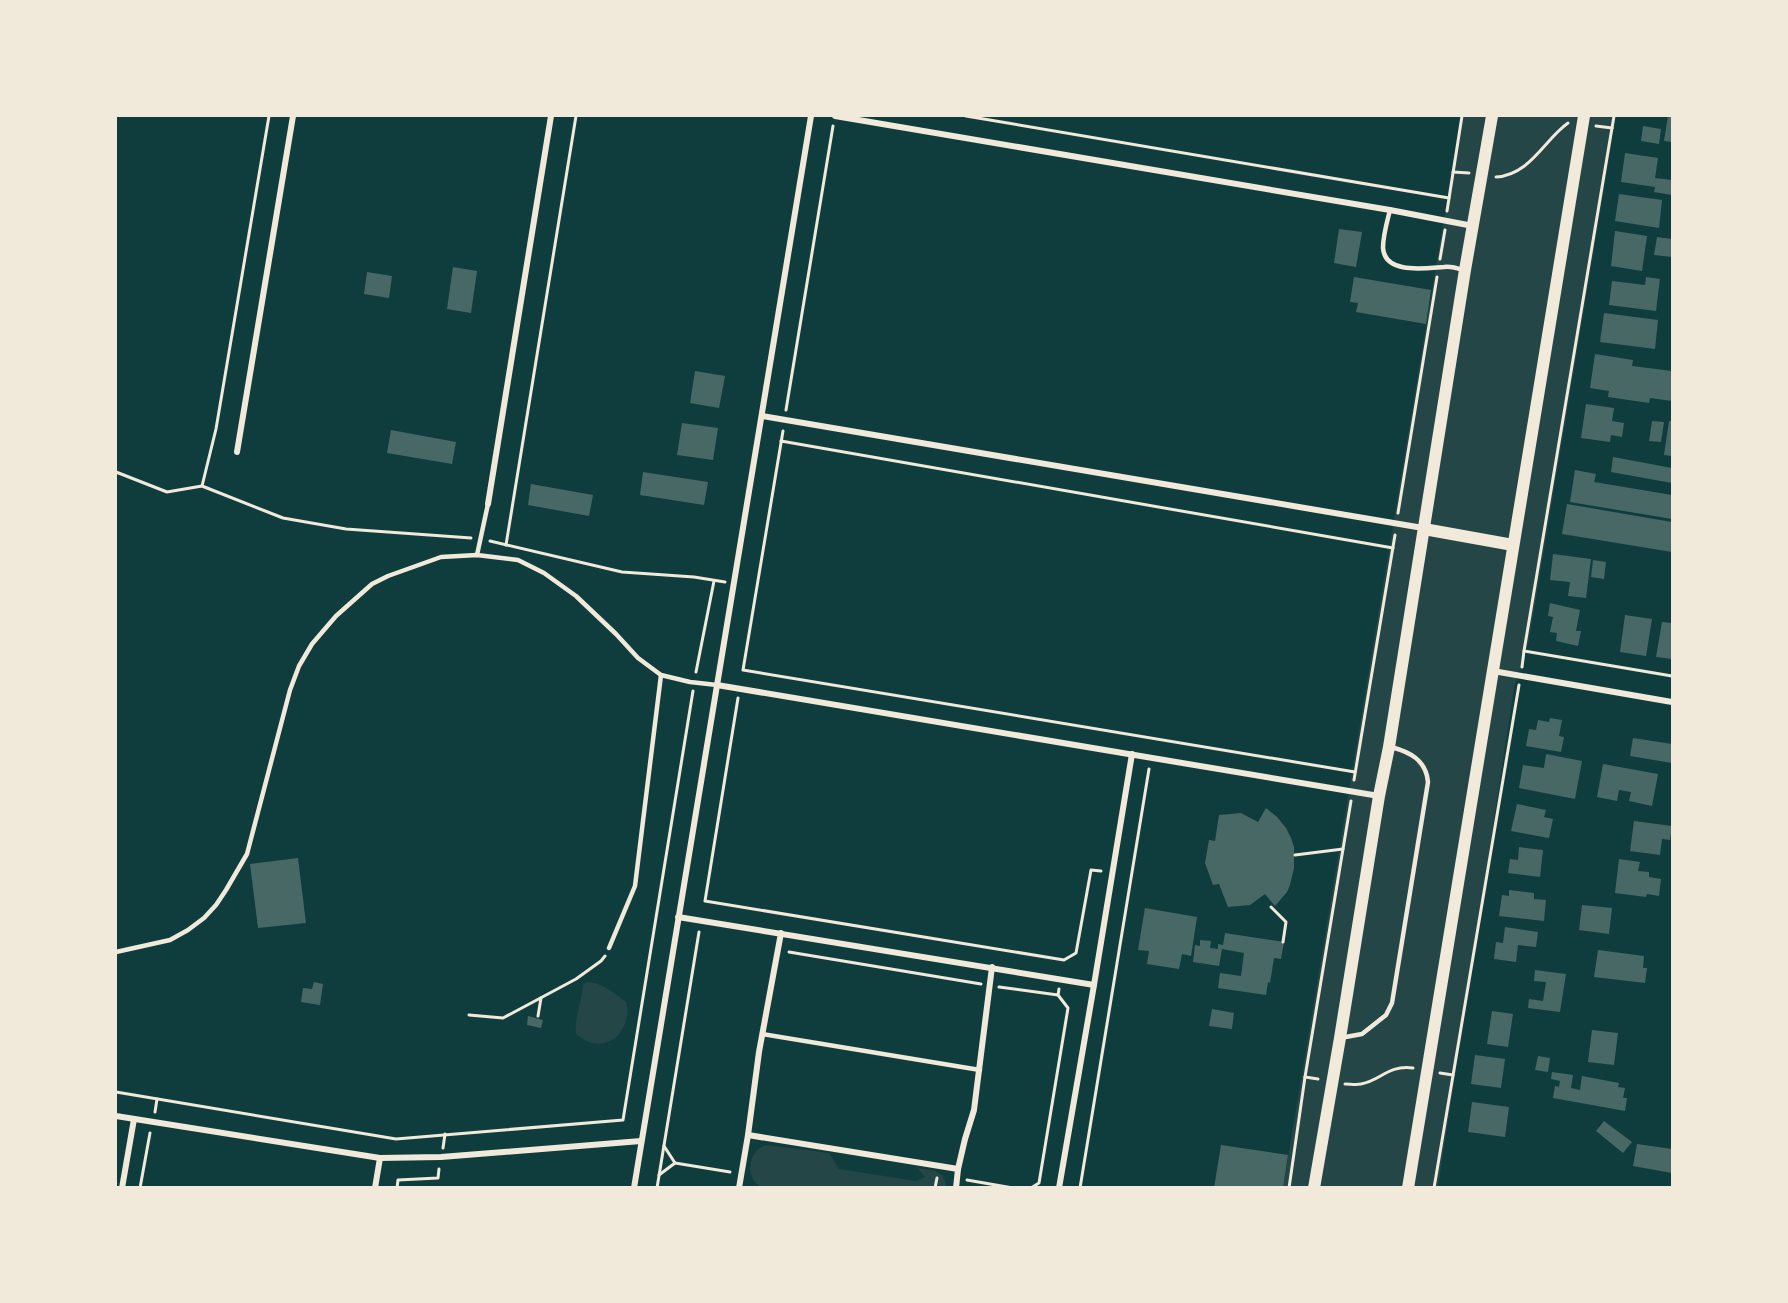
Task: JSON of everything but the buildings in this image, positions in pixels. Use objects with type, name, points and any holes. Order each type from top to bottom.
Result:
[{"type":"main road","points":[[1314,1188],[1341,1038],[1492,116]]},
{"type":"main road","points":[[1408,1188],[1583,120]]},
{"type":"main road","points":[[1424,528],[1513,545]]},
{"type":"street","points":[[237,452],[293,116]]},
{"type":"street","points":[[488,504],[551,116]]},
{"type":"street","points":[[634,1188],[811,116]]},
{"type":"street","points":[[835,116],[1473,226]]},
{"type":"street","points":[[762,416],[1424,528]]},
{"type":"street","points":[[1493,671],[1672,702]]},
{"type":"street","points":[[717,685],[1379,796]]},
{"type":"street","points":[[1059,1188],[1132,754]]},
{"type":"street","points":[[678,917],[1094,985]]},
{"type":"street","points":[[739,1188],[762,1034],[781,933]]},
{"type":"street","points":[[956,1188],[965,1139],[973,1116],[992,967]]},
{"type":"street","points":[[116,1116],[380,1158],[441,1157],[641,1141]]},
{"type":"street","points":[[122,1188],[134,1119]]},
{"type":"street","points":[[748,1135],[958,1169]]},
{"type":"street","points":[[375,1188],[380,1158]]},
{"type":"lane","points":[[1390,210],[1383,248],[1389,262],[1405,267],[1428,269],[1446,266],[1465,270]]},
{"type":"lane","points":[[477,555],[488,504]]},
{"type":"lane","points":[[116,951],[170,940],[204,918],[216,905],[247,854],[290,690],[299,666],[312,644],[336,616],[372,584],[388,576],[441,557],[477,555],[518,560],[544,573],[576,596],[638,658],[661,675],[717,685]]},
{"type":"lane","points":[[609,948],[635,886],[661,675]]},
{"type":"lane","points":[[1341,1038],[1362,1034],[1386,1015],[1392,1003],[1428,782],[1427,771],[1418,760],[1404,751],[1389,747]]},
{"type":"lane","points":[[762,1034],[980,1070]]},
{"type":"path","points":[[202,486],[216,429],[269,116]]},
{"type":"path","points":[[506,545],[576,116]]},
{"type":"path","points":[[657,1188],[835,116]]},
{"type":"path","points":[[966,116],[1449,198]]},
{"type":"path","points":[[1305,1077],[1462,116]]},
{"type":"path","points":[[1434,1188],[1614,116]]},
{"type":"path","points":[[1453,172],[1491,177],[1512,173],[1539,154],[1568,123],[1583,120],[1612,128]]},
{"type":"path","points":[[781,441],[1392,548]]},
{"type":"path","points":[[116,472],[167,492],[202,486],[283,518],[346,528],[480,539],[622,572],[694,577],[734,584]]},
{"type":"path","points":[[116,1092],[396,1139],[622,1119],[694,682],[714,580]]},
{"type":"path","points":[[1524,651],[1672,676]]},
{"type":"path","points":[[743,670],[1355,772]]},
{"type":"path","points":[[1080,1188],[1150,757]]},
{"type":"path","points":[[1295,855],[1343,849]]},
{"type":"path","points":[[705,901],[1064,960],[1076,952],[1091,870],[1112,873]]},
{"type":"path","points":[[1271,907],[1286,922],[1283,942]]},
{"type":"path","points":[[469,1015],[503,1018],[576,979],[601,961],[609,948]]},
{"type":"path","points":[[778,950],[1058,996],[1068,1008],[1039,1182],[1031,1188]]},
{"type":"path","points":[[1058,996],[1064,960]]},
{"type":"path","points":[[537,1016],[541,998]]},
{"type":"path","points":[[140,1188],[157,1099]]},
{"type":"path","points":[[664,1146],[675,1163]]},
{"type":"path","points":[[659,1175],[675,1163],[742,1173]]},
{"type":"path","points":[[956,1179],[1013,1188]]},
{"type":"shaded area","points":[[1461,116],[1616,116],[1529,640],[1514,688],[1438,1187],[1283,1188]]},
{"type":"shaded area","points":[[586,982],[603,986],[626,1002],[627,1014],[624,1026],[614,1039],[607,1042],[592,1043],[576,1034],[577,1016],[583,985]]},
{"type":"shaded area","points":[[766,1145],[829,1153],[839,1169],[916,1181],[925,1177],[917,1168],[936,1171],[943,1176],[947,1188],[761,1187],[752,1177],[750,1165],[755,1153]]}]
